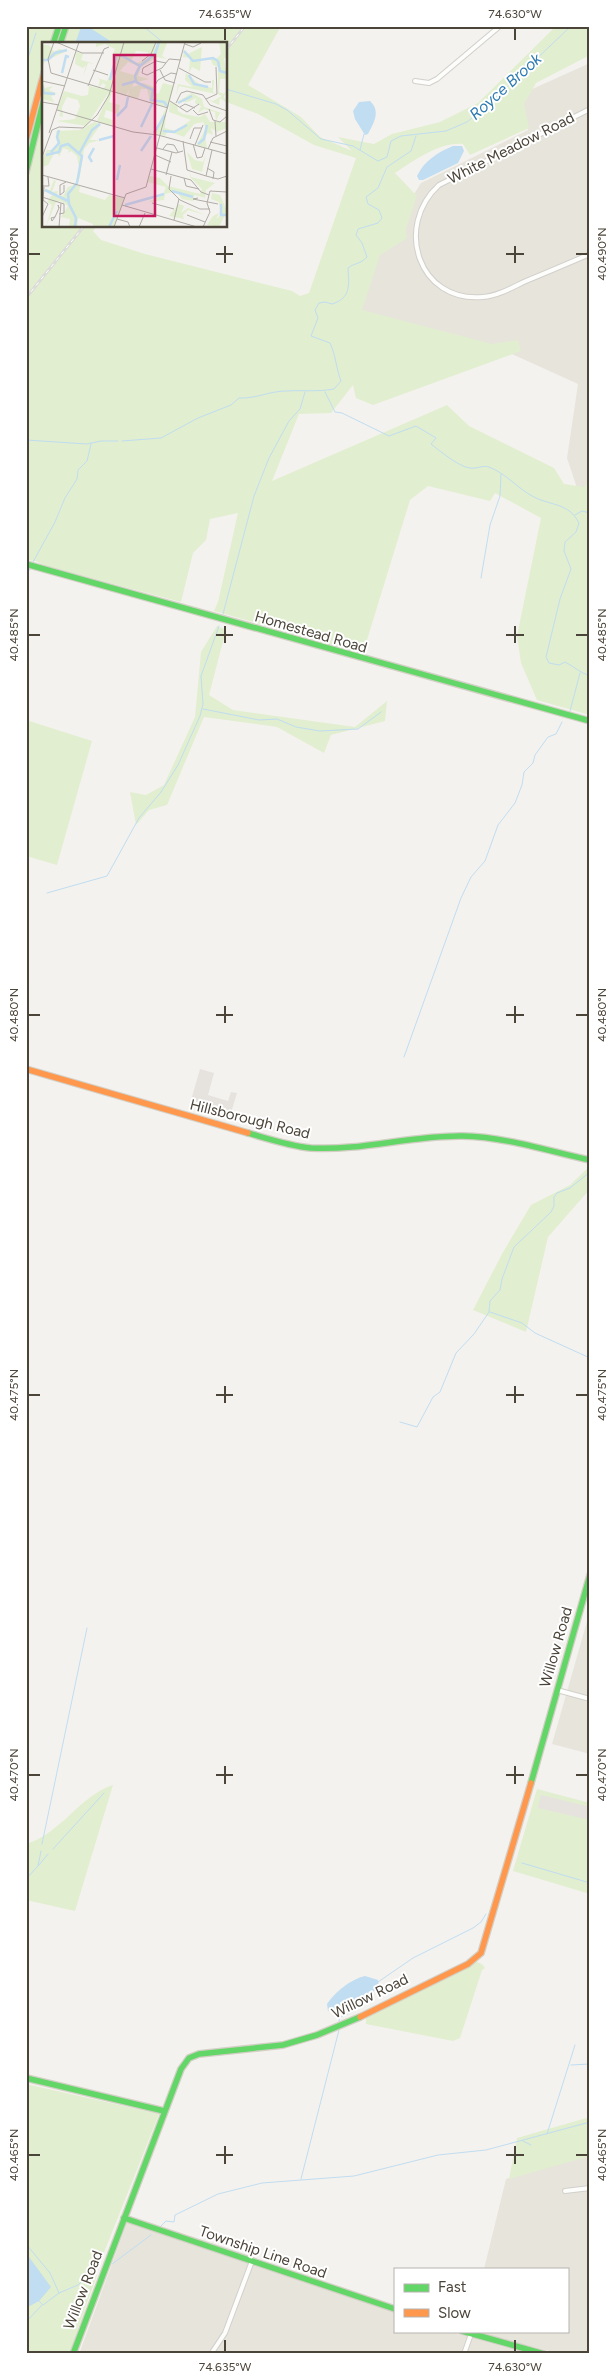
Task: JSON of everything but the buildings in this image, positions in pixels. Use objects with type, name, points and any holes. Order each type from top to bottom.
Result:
[{"type":"main road","points":[[54,42],[59,26]]},
{"type":"main road","points":[[61,42],[66,26]]},
{"type":"main road","points":[[26,140],[42,80]]},
{"type":"main road","points":[[26,172],[42,107]]},
{"type":"main road","name":"Homestead Road","points":[[26,564],[590,721]]},
{"type":"main road","name":"Hillsborough Road","points":[[26,1069],[257,1137],[299,1147],[349,1148],[431,1137],[464,1136],[492,1139],[590,1160]]},
{"type":"main road","name":"Willow Road","points":[[73,2354],[164,2111],[185,2062],[194,2055],[271,2046],[303,2039],[368,2013],[477,1958],[483,1950],[590,1575]]},
{"type":"main road","points":[[26,2078],[164,2111]]},
{"type":"main road","name":"Township Line Road","points":[[124,2218],[394,2309]]},
{"type":"main road","points":[[465,2332],[544,2354]]},
{"type":"street","points":[[416,81],[428,83],[437,79],[500,26]]},
{"type":"street","name":"White Meadow Road","points":[[590,109],[439,185],[423,204],[417,218],[415,232],[418,254],[429,275],[450,291],[473,297],[500,293],[590,254]]},
{"type":"street","points":[[557,1690],[590,1699]]},
{"type":"street","points":[[565,2191],[590,2188]]},
{"type":"street","points":[[211,2354],[225,2333],[252,2261]]},
{"type":"street","points":[[464,2354],[471,2334]]},
{"type":"shaded area","points":[[590,63],[590,527],[567,458],[578,384],[494,346],[357,310],[377,253],[421,183],[528,130],[519,95]]},
{"type":"shaded area","points":[[200,1069],[214,1073],[208,1095],[228,1101],[231,1092],[237,1093],[230,1116],[203,1108],[204,1104],[191,1100]]},
{"type":"shaded area","points":[[590,1611],[590,1754],[552,1744]]},
{"type":"shaded area","points":[[541,1795],[590,1807],[590,1820],[538,1808]]},
{"type":"shaded area","points":[[590,2155],[590,2354],[561,2354],[475,2332],[568,2332],[568,2268],[484,2268],[506,2179]]},
{"type":"shaded area","points":[[127,2223],[394,2313],[394,2332],[451,2332],[528,2354],[79,2354]]},
{"type":"green space","points":[[26,26],[281,26],[248,85],[301,117],[320,137],[352,151],[338,137],[374,144],[392,134],[440,122],[478,103],[556,26],[590,26],[590,55],[536,83],[524,104],[529,128],[470,155],[463,144],[454,144],[437,149],[395,173],[417,196],[406,229],[407,238],[380,255],[362,310],[492,344],[518,340],[521,351],[373,405],[356,398],[353,385],[331,413],[299,414],[272,481],[447,405],[469,426],[554,468],[564,484],[584,487],[590,478],[590,715],[537,700],[521,663],[517,636],[541,518],[495,493],[490,501],[428,486],[410,500],[363,653],[214,611],[218,602],[238,513],[210,519],[206,540],[193,553],[181,602],[43,565],[36,561],[26,560]]},
{"type":"green space","points":[[217,626],[226,630],[209,695],[233,710],[355,727],[387,701],[385,721],[331,735],[324,753],[277,727],[204,717],[167,805],[149,810],[136,825],[130,792],[146,795],[164,785],[195,717],[201,652]]},
{"type":"green space","points":[[26,720],[92,741],[57,865],[26,856]]},
{"type":"green space","points":[[590,1166],[590,1189],[548,1237],[526,1332],[473,1310],[502,1254],[531,1205],[570,1185]]},
{"type":"green space","points":[[113,1785],[75,1911],[26,1900],[26,1844],[50,1832],[90,1797]]},
{"type":"green space","points":[[537,1789],[590,1803],[590,1894],[513,1871]]},
{"type":"green space","points":[[477,1962],[485,1968],[482,1970],[460,2038],[453,2041],[366,2024],[366,2017]]},
{"type":"green space","points":[[26,2084],[159,2114],[95,2271],[97,2275],[69,2354],[26,2354]]},
{"type":"green space","points":[[590,2117],[590,2156],[509,2179],[517,2138]]},
{"type":"water","points":[[87,26],[112,42],[76,42],[81,27]]},
{"type":"water","points":[[370,101],[376,113],[368,134],[365,135],[355,119],[353,111],[359,102]]},
{"type":"water","points":[[453,146],[462,146],[464,151],[458,163],[423,180],[419,180],[417,176],[428,161]]},
{"type":"water","points":[[365,1976],[378,1980],[379,1987],[348,2007],[328,2011],[327,2004],[330,1999],[349,1983]]},
{"type":"water","points":[[26,2253],[51,2287],[39,2301],[26,2308]]},
{"type":"waterway","name":"Royce Brook","points":[[143,26],[163,42]]},
{"type":"waterway","name":"Royce Brook","points":[[228,90],[276,104],[287,110],[321,139],[353,146],[378,161],[387,157],[391,141],[401,136],[446,131],[467,122],[486,107],[571,26]]},
{"type":"waterway","points":[[26,64],[36,33]]},
{"type":"waterway","points":[[360,150],[364,134]]},
{"type":"waterway","points":[[122,441],[161,438],[198,418],[231,405],[239,398],[280,391],[334,389],[341,381],[330,343],[311,336],[318,318],[315,310],[319,303],[332,304],[346,295],[348,291],[348,268],[367,257],[362,243],[356,235],[358,229],[378,223],[382,218],[379,210],[368,204],[366,197],[378,188],[387,167],[411,151],[416,136]]},
{"type":"waterway","points":[[223,614],[254,496],[269,458],[289,421],[300,409],[305,392]]},
{"type":"waterway","points":[[325,392],[335,412],[342,413],[389,436],[416,426],[436,438],[431,444],[455,462],[470,468],[489,467],[528,494],[565,508],[575,517],[579,523],[576,532],[565,542],[564,551],[571,569],[560,599],[546,657],[549,663],[559,665],[565,662],[590,676]]},
{"type":"waterway","points":[[26,440],[87,444],[101,441],[118,441]]},
{"type":"waterway","points":[[33,562],[55,522],[65,498],[77,479],[78,470],[87,461],[91,444]]},
{"type":"waterway","points":[[481,578],[490,525],[500,496],[501,474]]},
{"type":"waterway","points":[[575,515],[582,511],[590,513]]},
{"type":"waterway","points":[[26,575],[30,569]]},
{"type":"waterway","points":[[47,893],[107,876],[139,818],[161,792],[178,765],[200,716],[203,704],[201,676],[219,626]]},
{"type":"waterway","points":[[570,711],[580,673]]},
{"type":"waterway","points":[[203,709],[259,720],[277,719],[296,727],[320,731],[358,729],[381,712]]},
{"type":"waterway","points":[[404,1057],[461,898],[471,877],[485,861],[498,825],[515,803],[522,785],[524,772],[533,763],[535,755],[548,737],[556,734],[562,722]]},
{"type":"waterway","points":[[400,1422],[417,1427],[433,1397],[440,1392],[456,1353],[474,1334],[489,1312],[490,1301],[500,1290],[502,1279],[514,1247],[551,1212],[554,1206],[554,1197],[557,1193],[570,1188],[590,1172]]},
{"type":"waterway","points":[[490,1312],[522,1323],[535,1333],[590,1358]]},
{"type":"waterway","points":[[42,1844],[87,1628]]},
{"type":"waterway","points":[[53,1849],[104,1793]]},
{"type":"waterway","points":[[26,1879],[38,1866],[41,1851]]},
{"type":"waterway","points":[[39,1865],[48,1854]]},
{"type":"waterway","points":[[522,1863],[590,1883]]},
{"type":"waterway","points":[[378,1982],[413,1958],[473,1928],[481,1922],[486,1914]]},
{"type":"waterway","points":[[339,2021],[340,2017],[358,2008],[365,1998]]},
{"type":"waterway","points":[[301,2179],[339,2030]]},
{"type":"waterway","points":[[547,2134],[575,2045]]},
{"type":"waterway","points":[[571,2065],[590,2064]]},
{"type":"waterway","points":[[160,2227],[166,2221],[174,2222],[175,2215],[218,2194],[262,2183],[354,2176],[438,2155],[486,2150],[590,2122]]},
{"type":"waterway","points":[[523,2141],[531,2145]]},
{"type":"waterway","points":[[112,2264],[151,2235]]},
{"type":"waterway","points":[[26,2244],[50,2273],[59,2293]]},
{"type":"waterway","points":[[39,2301],[43,2305],[59,2293],[78,2285],[99,2265]]},
{"type":"waterway","points":[[26,2347],[27,2321],[42,2305]]},
{"type":"railway","points":[[228,47],[245,26]]},
{"type":"railway","points":[[26,298],[82,228]]},
{"type":"traffic: fast","points":[[54,42],[59,26]]},
{"type":"traffic: fast","points":[[61,42],[66,26]]},
{"type":"traffic: fast","points":[[26,172],[42,107]]},
{"type":"traffic: fast","points":[[26,564],[590,721]]},
{"type":"traffic: fast","points":[[248,1133],[287,1144],[311,1148],[349,1147],[444,1136],[479,1137],[511,1142],[590,1160]]},
{"type":"traffic: fast","points":[[531,1783],[590,1575]]},
{"type":"traffic: fast","points":[[73,2354],[181,2069],[189,2058],[199,2054],[283,2045],[317,2035],[360,2017]]},
{"type":"traffic: fast","points":[[26,2078],[164,2111]]},
{"type":"traffic: fast","points":[[124,2218],[394,2309]]},
{"type":"traffic: fast","points":[[466,2332],[544,2354]]},
{"type":"traffic: slow","points":[[26,140],[42,80]]},
{"type":"traffic: slow","points":[[26,1069],[248,1133]]},
{"type":"traffic: slow","points":[[360,2017],[468,1964],[481,1953],[531,1783]]}]
